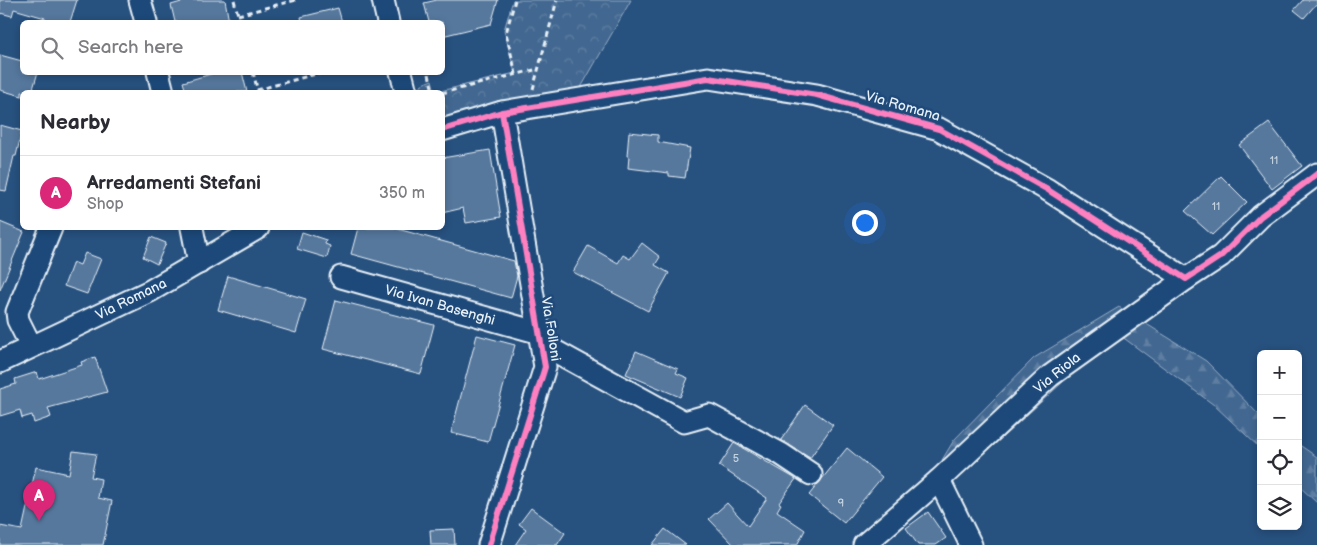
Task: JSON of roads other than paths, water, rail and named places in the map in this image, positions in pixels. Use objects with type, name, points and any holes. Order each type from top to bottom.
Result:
[{"type":"street","points":[[140,0],[145,20]]},
{"type":"street","points":[[383,0],[388,20]]},
{"type":"street","points":[[159,75],[162,90]]},
{"type":"street","points":[[402,75],[406,90]]},
{"type":"street","name":"Via Romana","points":[[445,129],[502,112],[708,78],[817,95],[939,129],[1048,190],[1186,279]]},
{"type":"street","name":"Via Folloni","points":[[489,545],[545,367],[502,112]]},
{"type":"street","points":[[1186,279],[1221,256],[1261,216],[1317,174]]},
{"type":"street","points":[[32,346],[18,320],[17,312],[50,230]]},
{"type":"street","points":[[192,230],[199,263]]},
{"type":"street","name":"Via Romana","points":[[0,362],[150,291],[255,230]]},
{"type":"street","name":"Via Ivan Basenghi","points":[[341,277],[541,339]]},
{"type":"street","name":"Via Riola","points":[[864,545],[938,480],[1050,376],[1186,279]]},
{"type":"street","name":"Via Folloni","points":[[541,339],[684,422],[709,415],[781,454],[811,474]]},
{"type":"street","points":[[938,480],[972,545]]},
{"type":"place","name":"Arredamenti Stefani","points":[[39,521]]}]
